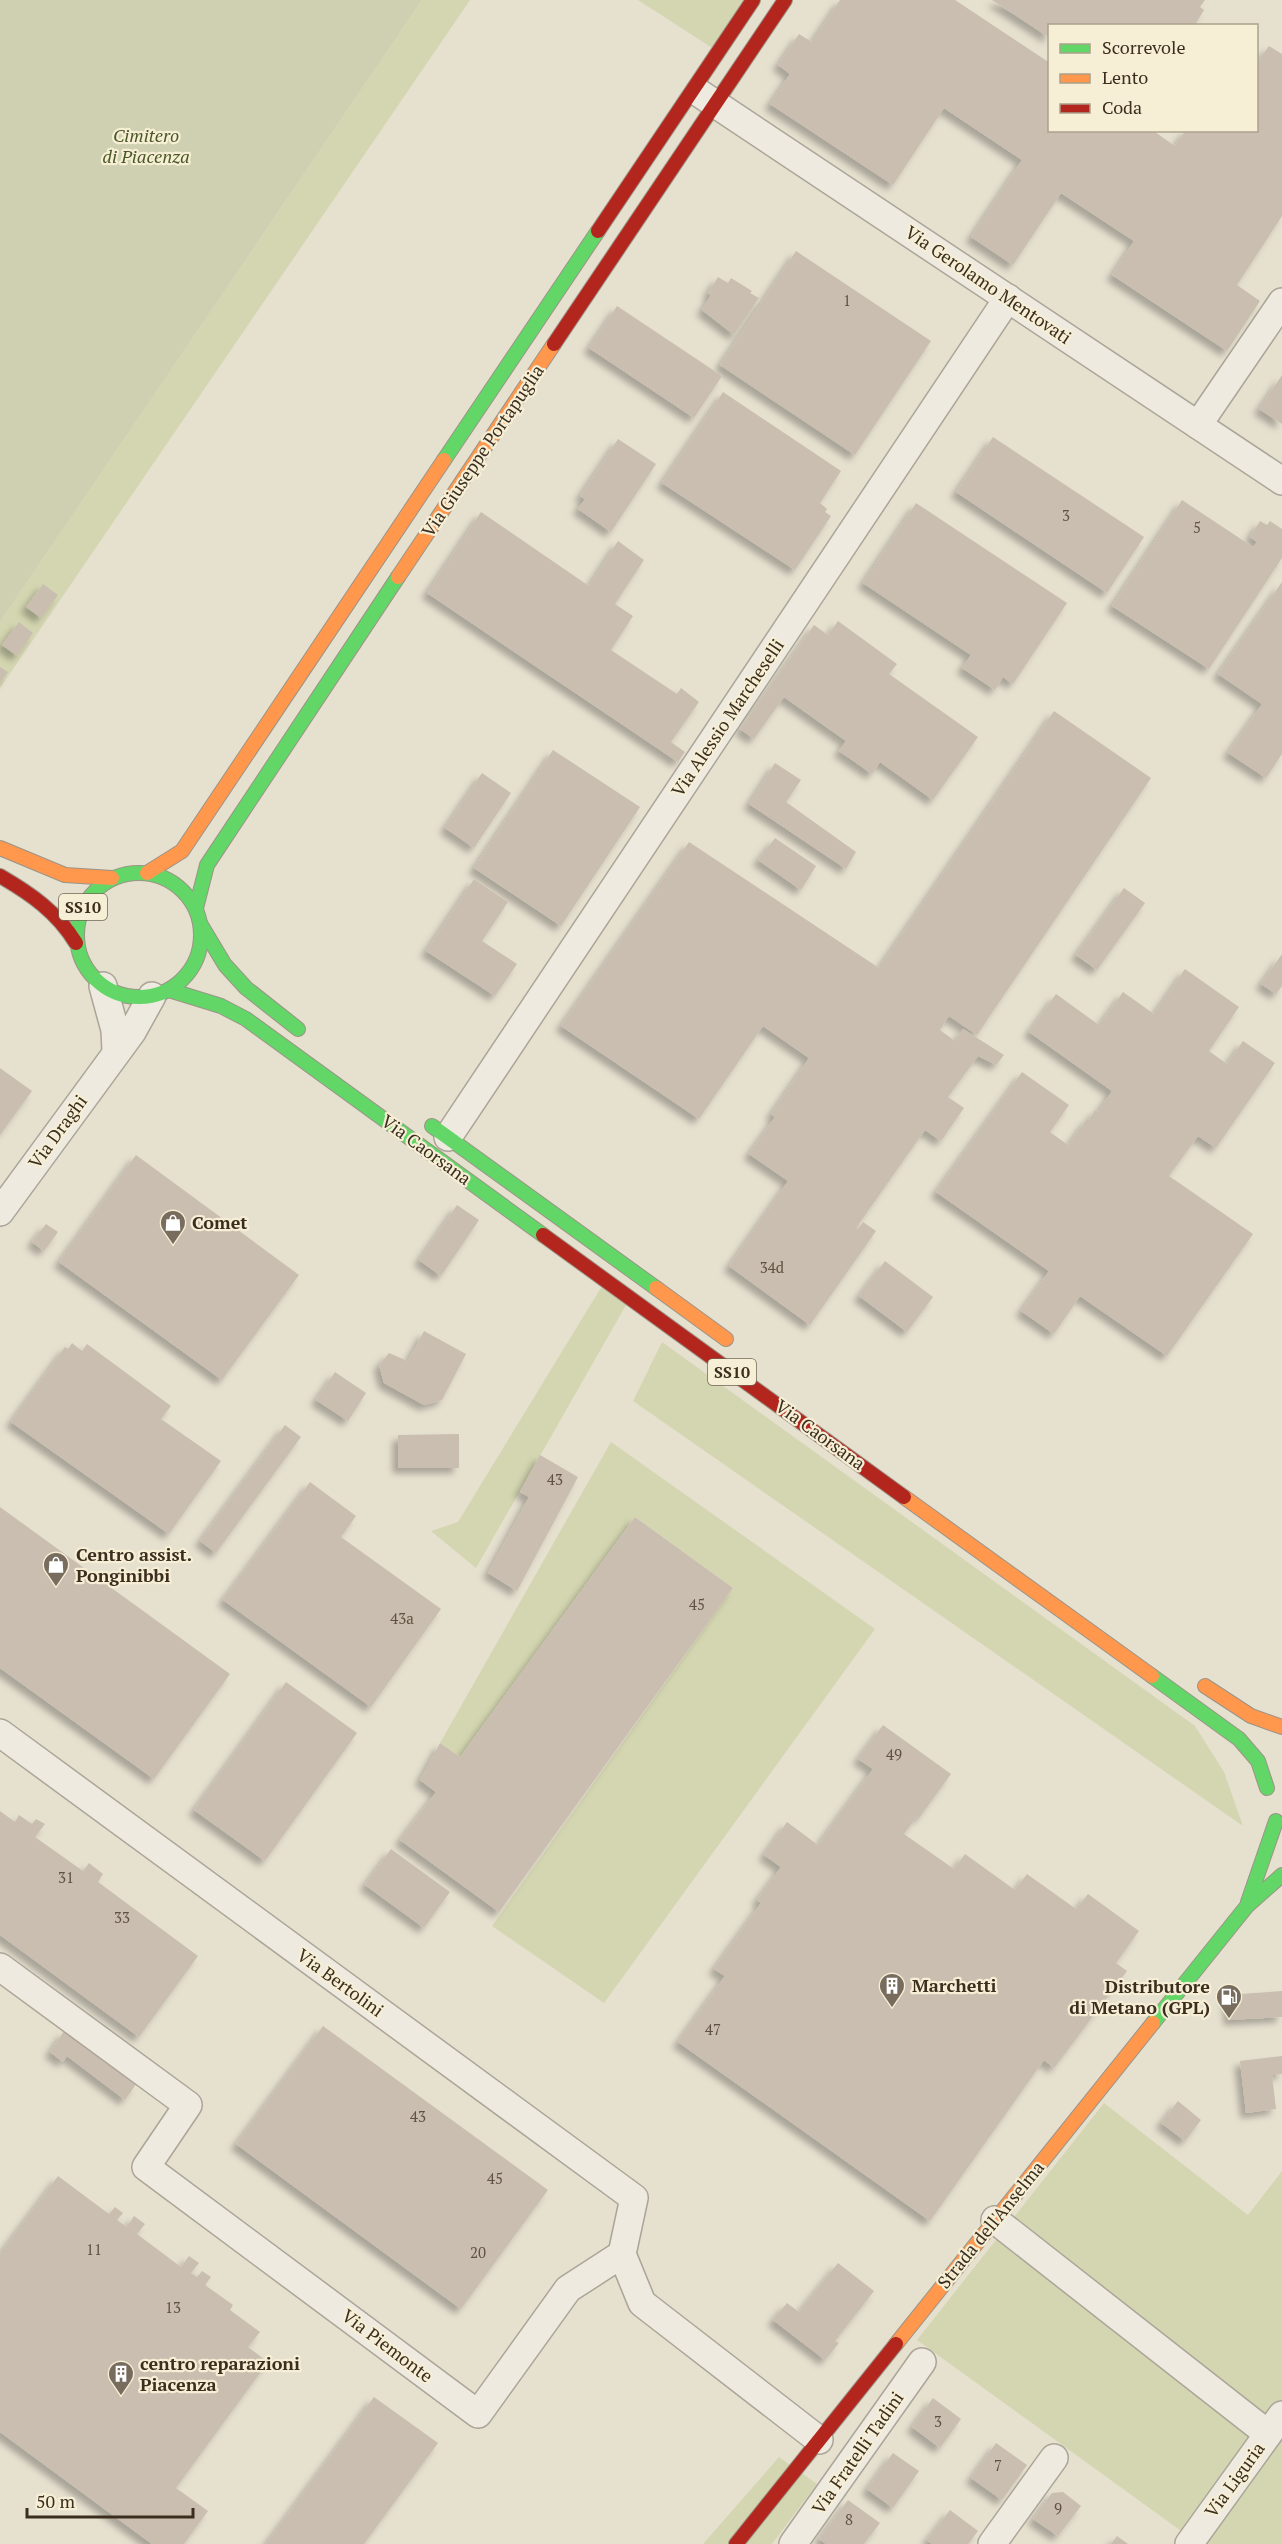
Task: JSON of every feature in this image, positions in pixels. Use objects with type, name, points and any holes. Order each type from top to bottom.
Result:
[{"type":"main road","name":"Via Giuseppe Portapuglia","points":[[147,873],[182,851],[753,0]]},
{"type":"main road","name":"Via Giuseppe Portapuglia","points":[[196,908],[207,865],[235,821],[785,0]]},
{"type":"main road","name":"SS10","points":[[0,848],[36,865],[65,875],[112,878]]},
{"type":"main road","name":"SS10","points":[[76,943],[77,923],[84,905],[96,889],[112,878],[129,873],[147,873],[167,879],[184,891],[196,908],[201,925],[225,965],[246,988],[309,1037]]},
{"type":"main road","name":"SS10","points":[[0,876],[35,896],[66,923],[81,960],[90,974],[103,986],[126,996],[160,993],[184,978],[195,963],[201,944],[201,925]]},
{"type":"main road","name":"Via Caorsana","points":[[160,993],[221,1006],[246,1019],[288,1048],[542,1235],[1239,1739],[1258,1761],[1267,1788]]},
{"type":"main road","name":"Via Caorsana","points":[[420,1117],[737,1347]]},
{"type":"main road","points":[[1197,1681],[1236,1709],[1282,1727]]},
{"type":"main road","name":"SS10","points":[[1273,1763],[1269,1771],[1267,1788],[1269,1806],[1279,1825]]},
{"type":"main road","name":"Strada dell'Anselma","points":[[1246,1906],[1279,1825]]},
{"type":"main road","name":"Strada dell'Anselma","points":[[736,2544],[1246,1906],[1282,1875]]},
{"type":"street","name":"Via Gerolamo Mentovati","points":[[693,89],[1282,481]]},
{"type":"street","name":"Via Alessio Marcheselli","points":[[448,1137],[1008,298]]},
{"type":"street","points":[[1198,425],[1282,302]]},
{"type":"street","points":[[103,986],[115,1029],[116,1051]]},
{"type":"street","name":"Via Draghi","points":[[0,1212],[160,993]]},
{"type":"street","name":"Via Bertolini","points":[[0,1733],[634,2198],[622,2254]]},
{"type":"street","name":"Via Piemonte","points":[[0,1967],[188,2105],[146,2167],[478,2414],[568,2289],[622,2254]]},
{"type":"street","points":[[995,2220],[1275,2425]]},
{"type":"street","points":[[622,2254],[642,2303],[819,2440]]},
{"type":"street","name":"Via Fratelli Tadini","points":[[793,2544],[922,2362]]},
{"type":"street","name":"Via Liguria","points":[[1191,2543],[1275,2425]]},
{"type":"street","points":[[992,2544],[1054,2458]]},
{"type":"green space","name":"Cimitero di Piacenza","points":[[0,0],[422,0],[0,622]]},
{"type":"green space","points":[[422,0],[470,0],[0,688],[0,622]]},
{"type":"green space","points":[[638,0],[751,0],[717,51]]},
{"type":"green space","points":[[602,1286],[626,1305],[476,1568],[431,1531],[458,1522]]},
{"type":"green space","points":[[662,1342],[1195,1726],[1224,1772],[1243,1826],[633,1401]]},
{"type":"green space","points":[[611,1442],[875,1629],[604,2003],[492,1926],[733,1588],[635,1517],[460,1757],[440,1743]]},
{"type":"green space","points":[[1104,2103],[1248,2215],[1282,2171],[1282,2544],[1193,2544],[1195,2541],[917,2340]]},
{"type":"green space","points":[[779,2457],[817,2484],[772,2544],[703,2544]]},
{"type":"building","points":[[840,0],[955,0],[1048,62],[1048,132],[1155,132],[1175,146],[1185,132],[1258,132],[1258,61],[1269,46],[1282,54],[1282,216],[1237,285],[1260,301],[1227,351],[1112,275],[1134,241],[1061,193],[1013,265],[971,237],[1022,160],[944,108],[893,185],[770,104],[790,74],[778,65],[799,34],[812,42]]},
{"type":"building","points":[[992,0],[1205,0],[1200,7],[1204,10],[1195,24],[1048,24],[1048,37]]},
{"type":"building","points":[[796,251],[931,341],[855,455],[720,365]]},
{"type":"building","points":[[718,277],[728,283],[731,278],[759,298],[734,335],[702,310],[711,295],[708,293]]},
{"type":"building","points":[[617,306],[722,376],[694,418],[589,348]]},
{"type":"building","points":[[1282,375],[1282,424],[1259,409]]},
{"type":"building","points":[[723,392],[841,471],[820,503],[827,509],[825,512],[831,516],[795,570],[662,483]]},
{"type":"building","points":[[993,437],[1144,537],[1107,593],[956,492]]},
{"type":"building","points":[[618,439],[656,464],[611,532],[578,509],[585,499],[580,496]]},
{"type":"building","points":[[1182,500],[1253,547],[1257,542],[1250,537],[1260,521],[1267,525],[1270,521],[1282,529],[1282,558],[1209,669],[1112,606]]},
{"type":"building","points":[[916,503],[1067,603],[1013,684],[1003,677],[995,690],[962,668],[971,655],[863,583]]},
{"type":"building","points":[[481,512],[589,586],[618,541],[644,560],[615,604],[633,616],[611,650],[677,694],[681,688],[699,702],[671,742],[685,752],[678,762],[427,593]]},
{"type":"building","points":[[1282,582],[1282,754],[1266,778],[1228,753],[1262,704],[1218,674]]},
{"type":"building","points":[[43,584],[58,595],[41,618],[26,607]]},
{"type":"building","points":[[838,621],[897,664],[889,674],[978,737],[933,800],[880,762],[872,774],[839,751],[846,741],[784,697],[754,739],[740,729],[814,625],[828,635]]},
{"type":"building","points":[[19,622],[33,633],[17,656],[2,645]]},
{"type":"building","points":[[0,667],[8,672],[0,683]]},
{"type":"building","points":[[1054,711],[1151,778],[977,1035],[949,1016],[940,1030],[955,1041],[963,1029],[1004,1055],[996,1065],[978,1056],[948,1097],[964,1108],[941,1141],[925,1130],[856,1228],[858,1229],[863,1222],[876,1231],[810,1325],[729,1266],[788,1181],[749,1154],[775,1117],[771,1114],[809,1058],[763,1026],[699,1119],[561,1026],[689,842],[879,968]]},
{"type":"building","points":[[553,750],[640,807],[561,926],[474,868]]},
{"type":"building","points":[[775,763],[801,780],[786,802],[856,852],[846,869],[749,804]]},
{"type":"building","points":[[482,773],[511,793],[474,848],[445,828]]},
{"type":"building","points":[[775,838],[816,866],[801,890],[758,860]]},
{"type":"building","points":[[474,879],[508,902],[482,941],[517,964],[495,996],[426,951]]},
{"type":"building","points":[[1124,888],[1145,903],[1097,970],[1076,955]]},
{"type":"building","points":[[1282,954],[1282,986],[1276,994],[1261,984]]},
{"type":"building","points":[[1185,969],[1239,1007],[1209,1051],[1227,1064],[1243,1041],[1275,1063],[1216,1148],[1198,1136],[1169,1176],[1253,1234],[1167,1356],[1080,1296],[1054,1334],[1021,1311],[1049,1271],[936,1192],[1022,1072],[1069,1105],[1050,1132],[1068,1145],[1095,1110],[1098,1112],[1112,1091],[1029,1032],[1056,994],[1099,1025],[1123,992],[1154,1014]]},
{"type":"building","points":[[0,1068],[32,1091],[0,1135]]},
{"type":"building","points":[[136,1155],[299,1275],[222,1380],[59,1262]]},
{"type":"building","points":[[457,1205],[479,1220],[441,1276],[419,1260]]},
{"type":"building","points":[[46,1224],[58,1232],[44,1251],[32,1242]]},
{"type":"building","points":[[885,1261],[933,1297],[907,1332],[859,1296]]},
{"type":"building","points":[[424,1331],[466,1354],[442,1400],[424,1405],[384,1383],[379,1365],[389,1353],[408,1361]]},
{"type":"building","points":[[72,1343],[82,1351],[87,1344],[171,1406],[161,1419],[221,1461],[169,1534],[11,1422],[65,1347],[68,1349]]},
{"type":"building","points":[[335,1372],[366,1393],[348,1421],[316,1400]]},
{"type":"building","points":[[285,1425],[301,1437],[216,1553],[200,1541]]},
{"type":"building","points":[[459,1434],[459,1468],[398,1468],[398,1435]]},
{"type":"building","points":[[540,1455],[578,1477],[517,1591],[488,1573],[529,1497],[520,1492]]},
{"type":"building","points":[[310,1482],[356,1516],[341,1537],[441,1609],[371,1707],[223,1600]]},
{"type":"building","name":"Centro assist. Ponginibbi","points":[[0,1507],[230,1674],[154,1779],[0,1668]]},
{"type":"building","points":[[635,1517],[733,1588],[499,1912],[400,1840],[436,1792],[420,1780],[440,1743],[460,1757]]},
{"type":"building","points":[[286,1682],[357,1733],[265,1861],[194,1810]]},
{"type":"building","name":"Marchetti","points":[[883,1725],[951,1774],[919,1818],[917,1816],[904,1834],[954,1869],[965,1854],[1015,1890],[1027,1874],[1076,1909],[1088,1894],[1139,1931],[1116,1963],[1127,1971],[1054,2068],[1044,2060],[930,2221],[678,2042],[725,1976],[714,1969],[761,1903],[757,1900],[781,1867],[764,1855],[787,1822],[818,1845],[873,1769],[858,1759]]},
{"type":"building","points":[[0,1811],[15,1822],[19,1815],[32,1824],[36,1819],[45,1824],[35,1837],[83,1871],[89,1863],[103,1874],[98,1882],[198,1956],[139,2037],[0,1935]]},
{"type":"building","points":[[391,1849],[450,1892],[424,1928],[365,1885]]},
{"type":"building","points":[[1282,1991],[1282,2017],[1229,2020],[1228,1995]]},
{"type":"building","points":[[323,2026],[548,2190],[461,2309],[236,2144]]},
{"type":"building","points":[[64,2031],[136,2084],[125,2100],[67,2056],[63,2062],[50,2052]]},
{"type":"building","points":[[1282,2056],[1282,2074],[1272,2075],[1276,2109],[1246,2113],[1240,2061]]},
{"type":"building","points":[[1178,2101],[1201,2120],[1185,2141],[1161,2123]]},
{"type":"building","name":"centro reparazioni Piacenza","points":[[58,2176],[109,2214],[115,2207],[123,2213],[117,2220],[127,2227],[134,2216],[145,2224],[137,2234],[181,2267],[189,2256],[199,2263],[191,2273],[197,2277],[202,2271],[211,2277],[205,2285],[233,2305],[230,2310],[260,2332],[248,2347],[268,2362],[176,2488],[208,2511],[184,2544],[152,2544],[0,2432],[0,2254]]},
{"type":"building","points":[[838,2263],[874,2291],[835,2341],[839,2343],[825,2360],[773,2320],[787,2303],[799,2312]]},
{"type":"building","points":[[374,2397],[438,2443],[364,2544],[266,2544]]},
{"type":"building","points":[[933,2398],[961,2419],[940,2448],[912,2427]]},
{"type":"building","points":[[996,2443],[1027,2465],[1002,2500],[971,2478]]},
{"type":"building","points":[[893,2453],[919,2471],[893,2508],[867,2489]]},
{"type":"building","points":[[1063,2492],[1081,2506],[1058,2536],[1033,2519],[1052,2493]]},
{"type":"building","points":[[848,2500],[880,2523],[864,2544],[826,2544],[819,2539]]},
{"type":"building","points":[[950,2510],[978,2531],[968,2544],[932,2544],[927,2540]]},
{"type":"building","points":[[1117,2536],[1128,2544],[1111,2544]]},
{"type":"traffic: fast","points":[[444,460],[598,231]]},
{"type":"traffic: fast","points":[[196,908],[207,865],[398,577]]},
{"type":"traffic: fast","points":[[139,873],[163,877],[183,891],[197,911],[201,935],[197,959],[183,979],[163,993],[139,997],[115,993],[95,979],[81,959],[77,935],[81,911],[95,891],[115,877],[139,873]]},
{"type":"traffic: fast","points":[[201,925],[225,965],[246,988],[298,1029]]},
{"type":"traffic: fast","points":[[169,990],[221,1006],[246,1019],[543,1235]]},
{"type":"traffic: fast","points":[[432,1126],[656,1288]]},
{"type":"traffic: fast","points":[[1152,1676],[1239,1739],[1258,1761],[1267,1788]]},
{"type":"traffic: fast","points":[[1248,1902],[1276,1821]]},
{"type":"traffic: fast","points":[[1153,2023],[1247,1906],[1282,1875]]},
{"type":"traffic: slow","points":[[398,577],[554,344]]},
{"type":"traffic: slow","points":[[147,873],[182,851],[444,460]]},
{"type":"traffic: slow","points":[[0,848],[65,875],[112,878]]},
{"type":"traffic: slow","points":[[656,1288],[726,1339]]},
{"type":"traffic: slow","points":[[904,1497],[1152,1676]]},
{"type":"traffic: slow","points":[[1205,1686],[1251,1716],[1282,1727]]},
{"type":"traffic: slow","points":[[896,2344],[1153,2023]]},
{"type":"traffic: jam","points":[[598,231],[753,0]]},
{"type":"traffic: jam","points":[[554,344],[785,0]]},
{"type":"traffic: jam","points":[[0,876],[52,913],[76,943]]},
{"type":"traffic: jam","points":[[543,1235],[904,1497]]},
{"type":"traffic: jam","points":[[736,2544],[896,2344]]},
{"type":"place","name":"Comet","points":[[173,1246]]},
{"type":"place","name":"Centro assist. Ponginibbi","points":[[56,1588]]},
{"type":"place","name":"Marchetti","points":[[892,2009]]},
{"type":"place","name":"Distributore di Metano (GPL)","points":[[1229,2020]]},
{"type":"place","name":"centro reparazioni Piacenza","points":[[121,2397]]}]
